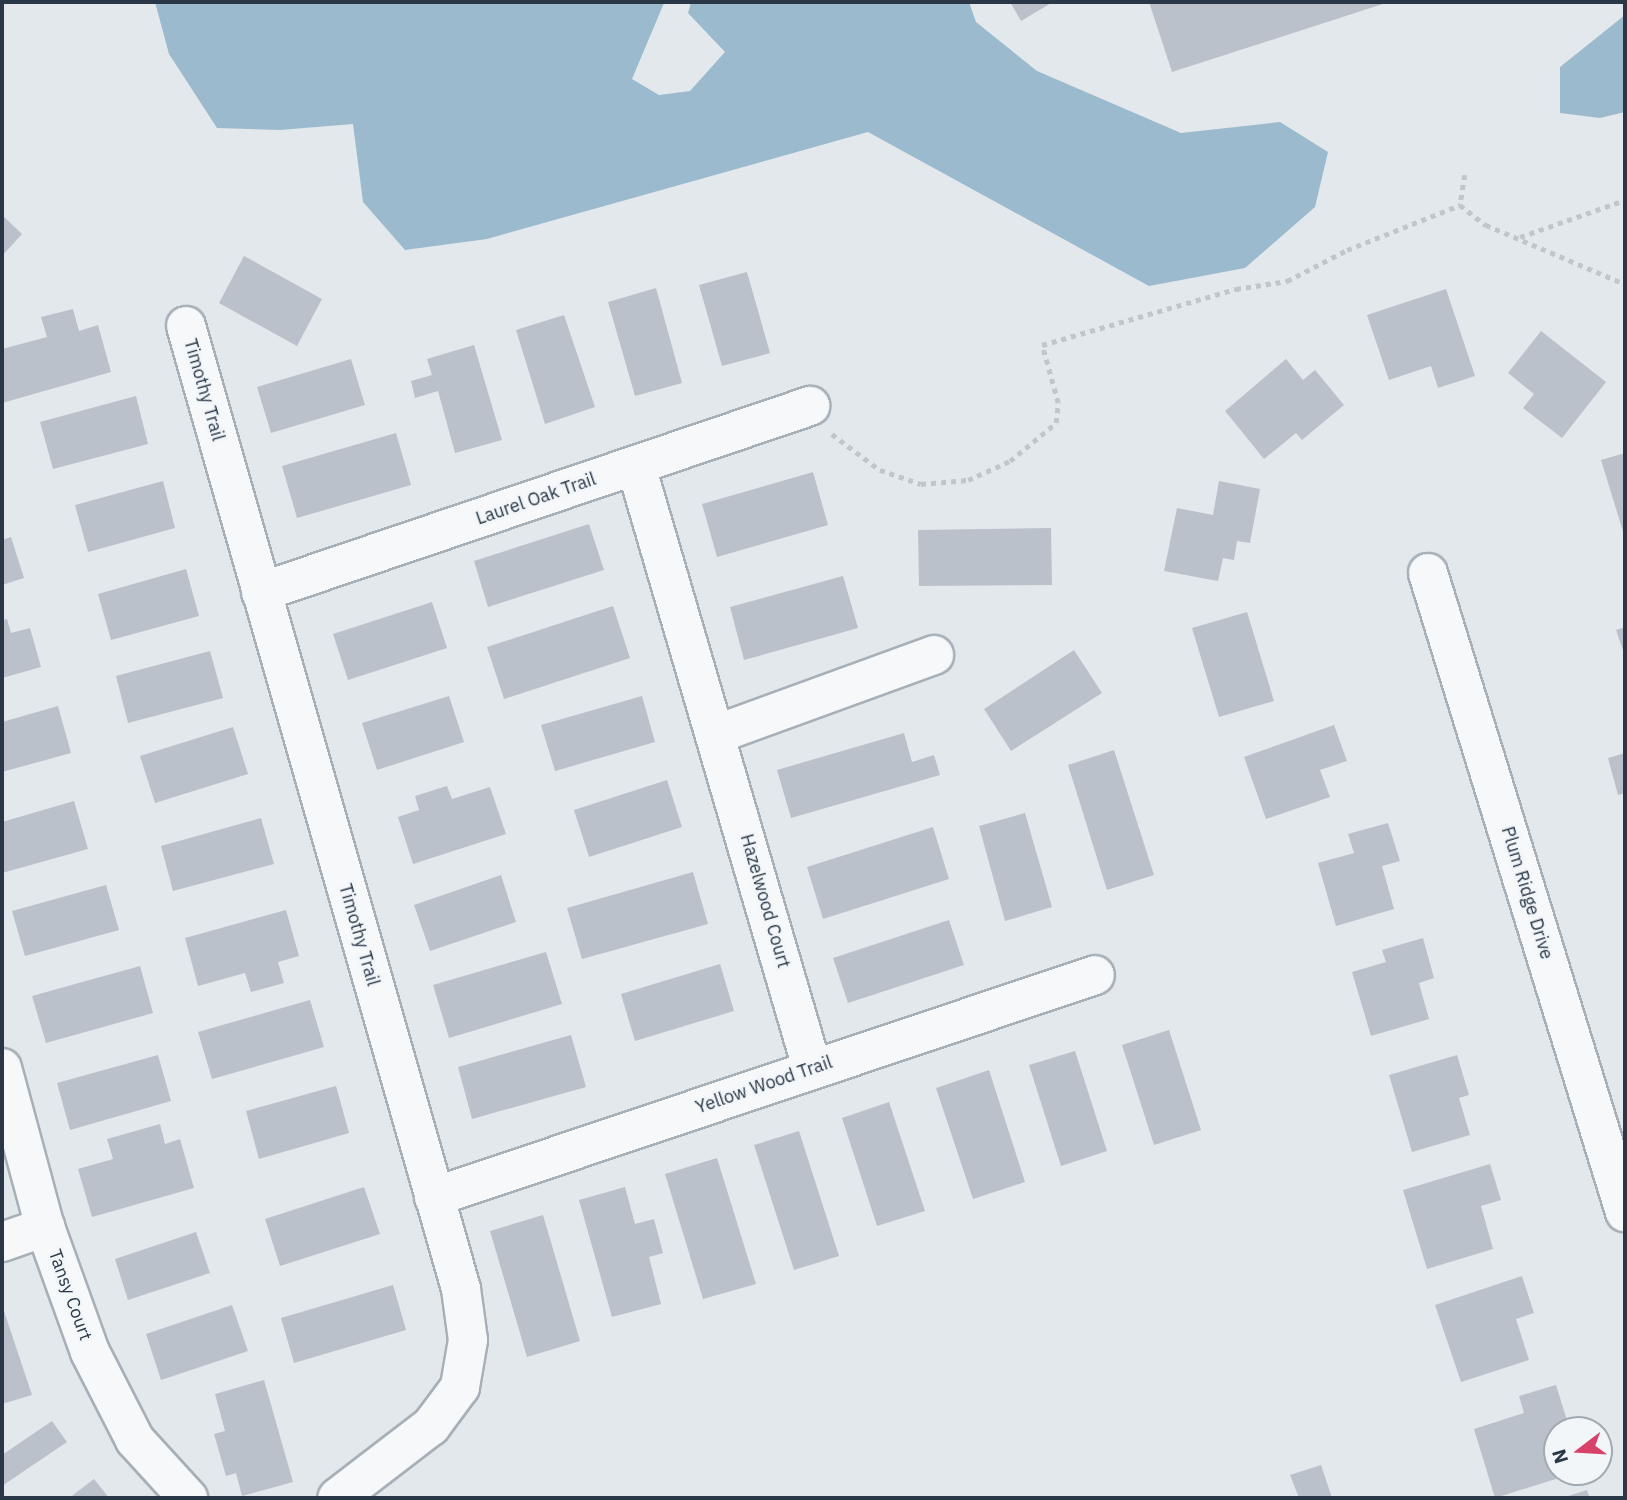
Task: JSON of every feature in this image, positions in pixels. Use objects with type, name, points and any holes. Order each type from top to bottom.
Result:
[{"type":"street","name":"Timothy Trail","points":[[186,326],[461,1289],[468,1340],[460,1387],[430,1426],[337,1498]]},
{"type":"street","name":"Laurel Oak Trail","points":[[261,592],[810,406]]},
{"type":"street","name":"Hazelwood Court","points":[[636,466],[717,734],[812,1068]]},
{"type":"street","name":"Plum Ridge Drive","points":[[1428,573],[1625,1212]]},
{"type":"street","points":[[717,734],[934,655]]},
{"type":"street","name":"Yellow Wood Trail","points":[[434,1197],[1095,975]]},
{"type":"street","name":"Tansy Court","points":[[2,1068],[46,1227],[90,1352],[135,1440],[188,1498]]},
{"type":"street","points":[[2,1242],[46,1227]]},
{"type":"path","points":[[1460,205],[1465,175]]},
{"type":"path","points":[[1520,237],[1625,200]]},
{"type":"path","points":[[1460,205],[1486,225],[1520,237],[1625,284]]},
{"type":"path","points":[[810,406],[839,444],[880,470],[922,484],[968,480],[1010,461],[1055,423],[1058,403],[1042,345],[1236,289],[1287,281],[1347,250],[1460,205]]},
{"type":"water","points":[[155,2],[660,2],[664,3],[632,79],[659,95],[690,91],[725,52],[688,13],[691,2],[969,2],[976,22],[1037,71],[1181,133],[1280,122],[1328,152],[1315,207],[1245,268],[1149,286],[868,132],[487,239],[405,250],[363,202],[353,124],[280,130],[217,128],[169,54]]},
{"type":"water","points":[[1625,15],[1625,112],[1600,118],[1560,113],[1560,67]]},
{"type":"building","points":[[1010,2],[1053,2],[1021,21]]},
{"type":"building","points":[[1149,2],[1389,2],[1172,72]]},
{"type":"building","points":[[2,215],[22,234],[2,256]]},
{"type":"building","points":[[244,256],[322,299],[297,346],[219,303]]},
{"type":"building","points":[[747,272],[770,353],[722,366],[699,285]]},
{"type":"building","points":[[656,288],[682,383],[635,396],[608,302]]},
{"type":"building","points":[[1446,289],[1475,376],[1438,388],[1431,366],[1389,380],[1367,315]]},
{"type":"building","points":[[73,309],[79,331],[98,325],[111,372],[2,403],[2,349],[47,337],[41,317]]},
{"type":"building","points":[[564,315],[595,407],[545,424],[516,330]]},
{"type":"building","points":[[1541,331],[1606,382],[1562,438],[1523,408],[1534,394],[1508,373]]},
{"type":"building","points":[[474,345],[502,440],[455,453],[438,391],[415,398],[411,381],[432,375],[427,359]]},
{"type":"building","points":[[351,359],[365,405],[271,433],[257,387]]},
{"type":"building","points":[[1286,359],[1303,380],[1315,370],[1344,405],[1302,440],[1296,433],[1264,459],[1225,411]]},
{"type":"building","points":[[136,396],[148,444],[53,469],[40,422]]},
{"type":"building","points":[[396,433],[411,485],[297,518],[282,466]]},
{"type":"building","points":[[1625,453],[1625,538],[1601,460]]},
{"type":"building","points":[[813,472],[828,525],[717,557],[702,504]]},
{"type":"building","points":[[163,481],[175,528],[88,552],[75,505]]},
{"type":"building","points":[[1219,481],[1260,489],[1250,543],[1237,541],[1234,560],[1223,558],[1218,581],[1164,571],[1177,508],[1213,515]]},
{"type":"building","points":[[589,524],[604,570],[488,607],[474,561]]},
{"type":"building","points":[[1051,528],[1052,585],[919,586],[918,530]]},
{"type":"building","points":[[11,537],[24,578],[2,585],[2,540]]},
{"type":"building","points":[[186,569],[199,616],[111,640],[98,594]]},
{"type":"building","points":[[843,576],[858,628],[744,660],[730,607]]},
{"type":"building","points":[[432,602],[447,648],[348,680],[333,634]]},
{"type":"building","points":[[613,606],[630,658],[504,699],[487,647]]},
{"type":"building","points":[[1247,612],[1274,701],[1219,717],[1192,628]]},
{"type":"building","points":[[7,619],[11,633],[30,628],[41,667],[2,678],[2,620]]},
{"type":"building","points":[[1625,627],[1625,656],[1616,630]]},
{"type":"building","points":[[1074,650],[1102,693],[1011,751],[984,709]]},
{"type":"building","points":[[210,651],[223,698],[128,723],[116,676]]},
{"type":"building","points":[[449,696],[464,742],[377,770],[362,723]]},
{"type":"building","points":[[642,696],[655,742],[555,771],[541,725]]},
{"type":"building","points":[[58,706],[71,753],[2,772],[2,722]]},
{"type":"building","points":[[1334,725],[1347,761],[1320,770],[1330,797],[1266,819],[1244,757]]},
{"type":"building","points":[[233,727],[248,774],[155,803],[140,756]]},
{"type":"building","points":[[904,733],[912,762],[934,755],[940,775],[791,818],[777,770]]},
{"type":"building","points":[[1114,750],[1154,875],[1107,890],[1068,765]]},
{"type":"building","points":[[1625,753],[1625,793],[1618,795],[1608,758]]},
{"type":"building","points":[[667,780],[682,827],[589,857],[574,810]]},
{"type":"building","points":[[447,786],[452,799],[490,787],[506,834],[413,864],[398,817],[419,810],[415,796]]},
{"type":"building","points":[[74,801],[88,849],[2,873],[2,822]]},
{"type":"building","points":[[1025,813],[1052,907],[1005,921],[979,826]]},
{"type":"building","points":[[261,818],[274,864],[173,891],[161,846]]},
{"type":"building","points":[[1388,823],[1400,861],[1382,866],[1394,909],[1336,926],[1318,863],[1354,853],[1348,834]]},
{"type":"building","points":[[933,827],[949,879],[823,919],[807,867]]},
{"type":"building","points":[[693,872],[708,924],[582,959],[567,908]]},
{"type":"building","points":[[501,875],[516,922],[430,951],[414,905]]},
{"type":"building","points":[[106,885],[119,930],[25,956],[12,911]]},
{"type":"building","points":[[286,910],[299,956],[278,962],[284,983],[251,992],[245,973],[198,986],[185,938]]},
{"type":"building","points":[[949,920],[964,965],[848,1003],[833,958]]},
{"type":"building","points":[[1423,938],[1434,978],[1419,983],[1429,1019],[1371,1036],[1352,972],[1386,962],[1382,950]]},
{"type":"building","points":[[546,952],[562,1004],[449,1038],[433,985]]},
{"type":"building","points":[[720,964],[734,1011],[635,1041],[621,994]]},
{"type":"building","points":[[140,966],[153,1013],[46,1043],[32,996]]},
{"type":"building","points":[[310,1000],[324,1047],[212,1079],[198,1032]]},
{"type":"building","points":[[1169,1030],[1201,1130],[1154,1145],[1122,1045]]},
{"type":"building","points":[[571,1035],[586,1087],[472,1119],[458,1067]]},
{"type":"building","points":[[1075,1051],[1107,1151],[1061,1166],[1029,1065]]},
{"type":"building","points":[[158,1055],[171,1101],[70,1130],[57,1083]]},
{"type":"building","points":[[1457,1055],[1469,1095],[1459,1098],[1470,1135],[1412,1152],[1389,1075]]},
{"type":"building","points":[[989,1070],[1025,1182],[973,1199],[936,1088]]},
{"type":"building","points":[[336,1086],[349,1133],[259,1159],[246,1111]]},
{"type":"building","points":[[889,1102],[925,1211],[877,1226],[842,1118]]},
{"type":"building","points":[[160,1124],[165,1144],[180,1139],[194,1188],[92,1217],[78,1169],[113,1159],[107,1139]]},
{"type":"building","points":[[799,1131],[839,1256],[794,1270],[754,1145]]},
{"type":"building","points":[[717,1158],[756,1284],[703,1299],[665,1174]]},
{"type":"building","points":[[1490,1164],[1501,1200],[1481,1206],[1493,1249],[1427,1269],[1403,1190]]},
{"type":"building","points":[[364,1187],[380,1234],[280,1266],[265,1219]]},
{"type":"building","points":[[625,1187],[635,1224],[654,1219],[663,1253],[649,1257],[661,1304],[612,1317],[579,1200]]},
{"type":"building","points":[[543,1215],[580,1341],[527,1357],[490,1231]]},
{"type":"building","points":[[196,1232],[210,1273],[128,1300],[115,1259]]},
{"type":"building","points":[[1522,1276],[1534,1313],[1516,1319],[1529,1360],[1461,1382],[1435,1305]]},
{"type":"building","points":[[393,1285],[406,1330],[294,1363],[281,1318]]},
{"type":"building","points":[[2,1305],[32,1395],[2,1404]]},
{"type":"building","points":[[232,1305],[248,1351],[161,1380],[146,1334]]},
{"type":"building","points":[[264,1380],[293,1482],[242,1496],[236,1473],[226,1476],[214,1434],[225,1431],[215,1394]]},
{"type":"building","points":[[1556,1385],[1566,1416],[1543,1416],[1543,1483],[1495,1498],[1474,1429],[1524,1413],[1519,1396]]},
{"type":"building","points":[[52,1421],[67,1442],[2,1486],[2,1455]]},
{"type":"building","points":[[1321,1465],[1332,1498],[1299,1498],[1290,1475]]},
{"type":"building","points":[[94,1479],[109,1498],[69,1498]]},
{"type":"building","points":[[1587,1490],[1590,1498],[1562,1498]]}]
